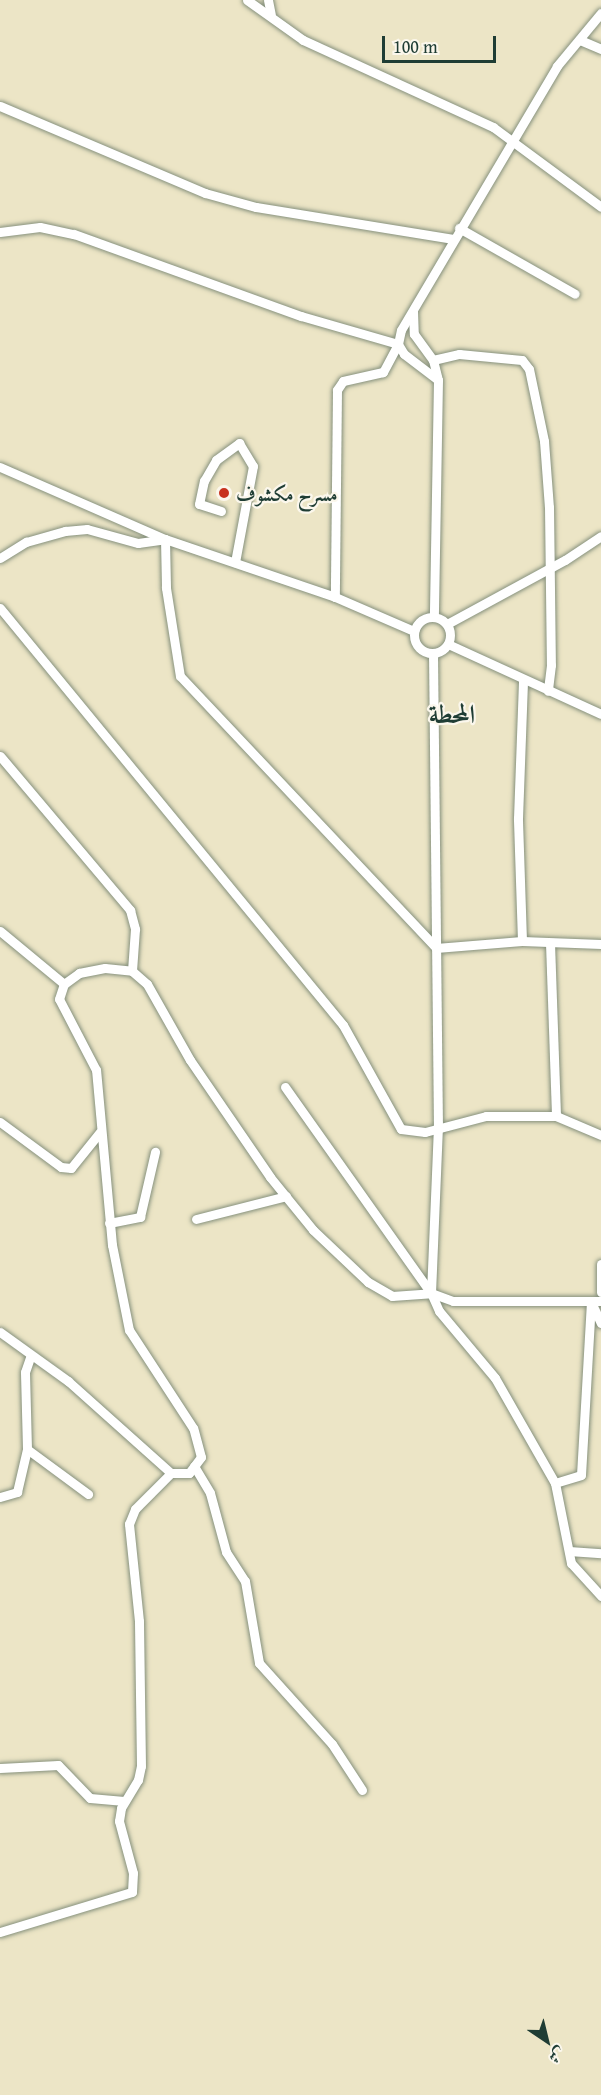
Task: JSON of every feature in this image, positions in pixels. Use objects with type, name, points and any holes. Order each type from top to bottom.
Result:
[{"type":"street","points":[[248,0],[303,40],[414,88],[513,141],[601,207]]},
{"type":"street","points":[[268,0],[271,15]]},
{"type":"street","points":[[335,597],[337,390],[344,381],[383,372],[398,344],[400,330],[557,66],[601,13]]},
{"type":"street","points":[[580,40],[601,49]]},
{"type":"street","points":[[0,106],[205,193],[256,207],[453,239]]},
{"type":"street","points":[[0,232],[40,227],[74,234],[291,313],[398,344],[404,354],[438,380]]},
{"type":"street","points":[[459,228],[575,294]]},
{"type":"street","points":[[414,309],[414,334],[434,360],[438,380],[434,616]]},
{"type":"street","points":[[434,360],[459,354],[522,360],[529,369],[544,441],[550,568],[548,691]]},
{"type":"street","points":[[221,511],[199,504],[204,481],[216,460],[239,442],[253,466],[235,562]]},
{"type":"street","points":[[0,466],[165,539],[335,597],[414,631],[421,649],[433,652],[447,644]]},
{"type":"street","points":[[0,558],[26,542],[65,531],[87,529],[138,543],[165,539]]},
{"type":"street","points":[[447,624],[550,568],[601,536]]},
{"type":"street","points":[[165,539],[168,599],[180,676],[436,948]]},
{"type":"street","points":[[0,608],[343,1025],[402,1129],[425,1132],[486,1116],[556,1116],[601,1135]]},
{"type":"street","points":[[414,631],[421,620],[434,616],[447,624]]},
{"type":"street","points":[[447,624],[447,644]]},
{"type":"street","points":[[447,644],[601,714]]},
{"type":"street","points":[[431,1293],[438,1129],[433,652]]},
{"type":"street","points":[[522,941],[518,818],[523,679]]},
{"type":"street","points":[[0,756],[130,910],[135,929],[132,971]]},
{"type":"street","points":[[0,931],[64,984]]},
{"type":"street","points":[[436,948],[522,941],[601,944]]},
{"type":"street","points":[[550,943],[556,1116]]},
{"type":"street","points":[[0,1332],[76,1388],[171,1473],[189,1473],[201,1457],[193,1428],[129,1330],[109,1223],[96,1070],[67,1019],[59,999],[64,984],[88,971],[132,971],[147,984],[190,1060],[286,1196],[346,1265],[368,1282],[392,1296],[431,1293],[473,1303],[596,1301]]},
{"type":"street","points":[[285,1087],[431,1293],[440,1311],[495,1378],[555,1483],[571,1563],[601,1596]]},
{"type":"street","points":[[0,1122],[60,1167],[70,1168],[100,1132]]},
{"type":"street","points":[[109,1223],[140,1217],[155,1152]]},
{"type":"street","points":[[196,1219],[286,1196]]},
{"type":"street","points":[[601,1264],[601,1292]]},
{"type":"street","points":[[596,1301],[601,1323]]},
{"type":"street","points":[[555,1483],[581,1475],[596,1301]]},
{"type":"street","points":[[0,1497],[17,1492],[27,1449],[25,1372],[31,1355]]},
{"type":"street","points":[[27,1449],[88,1494]]},
{"type":"street","points":[[194,1466],[210,1493],[226,1552],[245,1581],[259,1663],[332,1744],[362,1790]]},
{"type":"street","points":[[0,1932],[132,1892],[133,1873],[120,1828],[124,1801],[138,1780],[141,1766],[139,1621],[129,1524],[135,1509],[171,1473]]},
{"type":"street","points":[[568,1551],[601,1552]]},
{"type":"street","points":[[0,1768],[58,1765],[90,1798],[124,1801]]},
{"type":"place","name":"مسرح مكشوف","points":[[224,493]]},
{"type":"district","name":"المحطة","points":[[452,714]]}]
